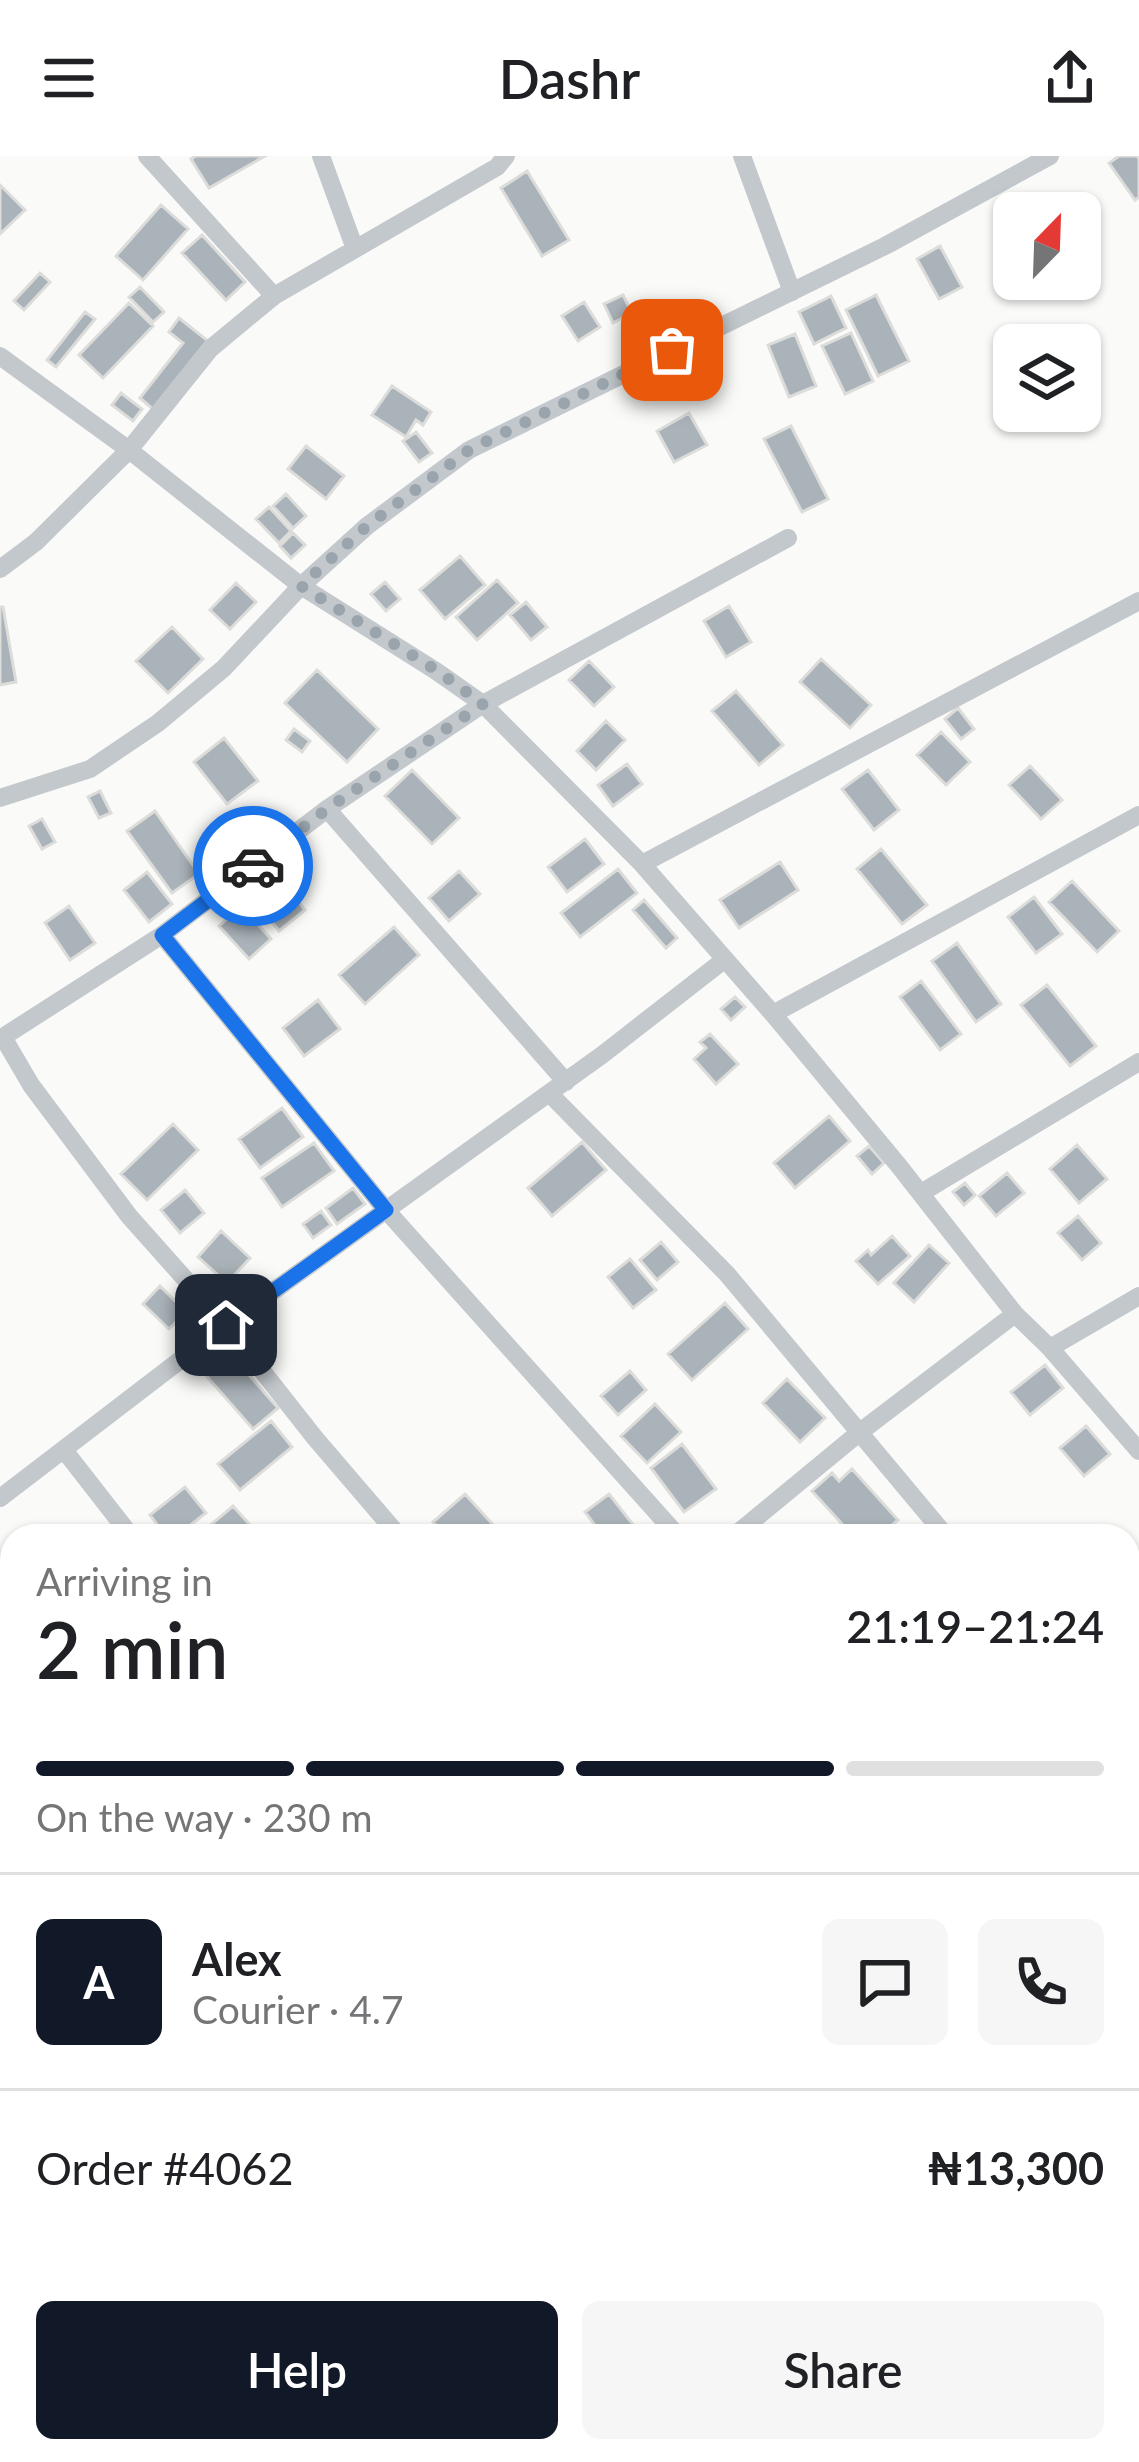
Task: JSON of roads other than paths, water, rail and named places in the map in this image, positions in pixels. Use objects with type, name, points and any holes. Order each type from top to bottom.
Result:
[{"type":"street","points":[[147,156],[274,296]]},
{"type":"street","points":[[321,156],[355,249]]},
{"type":"street","points":[[0,569],[36,542],[129,449],[210,349],[274,296],[497,167],[506,156]]},
{"type":"street","points":[[742,156],[792,292]]},
{"type":"street","points":[[0,798],[90,769],[158,723],[224,668],[301,586],[367,526],[469,450],[885,246],[1050,156]]},
{"type":"street","points":[[2,361],[129,449],[301,586],[483,704],[641,864],[773,1015],[1016,1315],[1051,1348],[1139,1451]]},
{"type":"street","points":[[389,1524],[226,1325],[129,1216],[31,1085],[1,1035],[162,935],[327,809],[483,704],[788,538]]},
{"type":"street","points":[[641,864],[1139,601]]},
{"type":"street","points":[[327,809],[558,1087],[727,1274],[936,1524]]},
{"type":"street","points":[[773,1015],[1139,815]]},
{"type":"street","points":[[162,935],[386,1210],[667,1524]]},
{"type":"street","points":[[0,1498],[226,1325],[558,1087],[724,960]]},
{"type":"street","points":[[921,1193],[1139,1062]]},
{"type":"street","points":[[1051,1348],[1139,1296]]},
{"type":"street","points":[[749,1524],[860,1432],[1016,1315]]},
{"type":"street","points":[[64,1450],[122,1524]]}]
